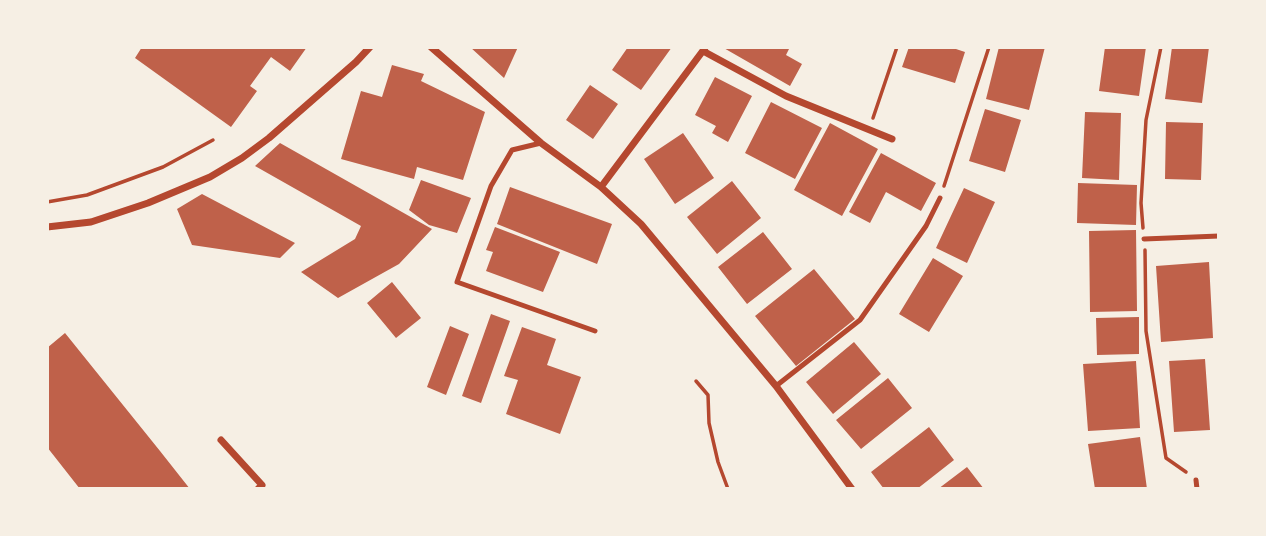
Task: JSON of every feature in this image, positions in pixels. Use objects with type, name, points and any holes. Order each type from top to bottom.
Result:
[{"type":"street","points":[[47,227],[91,222],[148,203],[210,177],[269,138],[370,47]]},
{"type":"street","points":[[431,47],[541,143],[601,187],[641,224],[776,386],[852,489]]},
{"type":"street","points":[[601,187],[704,49],[786,96],[892,139]]},
{"type":"street","points":[[221,440],[262,485],[258,489]]},
{"type":"lane","points":[[541,143],[512,150],[491,186],[457,282],[596,331]]},
{"type":"lane","points":[[776,386],[860,320],[926,226],[940,198]]},
{"type":"lane","points":[[1144,239],[1219,236]]},
{"type":"lane","points":[[1196,480],[1198,489]]},
{"type":"path","points":[[869,130],[897,47]]},
{"type":"path","points":[[940,198],[989,47]]},
{"type":"path","points":[[1161,47],[1146,120],[1141,203],[1146,331],[1166,458],[1196,480]]},
{"type":"path","points":[[47,202],[87,195],[163,167],[213,140]]},
{"type":"path","points":[[696,381],[708,395],[709,423],[718,463],[728,489]]},
{"type":"building","points":[[142,47],[307,47],[290,71],[271,57],[250,86],[257,91],[231,127],[135,58]]},
{"type":"building","points":[[470,47],[518,47],[504,78]]},
{"type":"building","points":[[628,47],[672,47],[641,90],[612,70]]},
{"type":"building","points":[[722,47],[790,47],[786,55],[802,64],[790,86]]},
{"type":"building","points":[[909,47],[950,47],[965,52],[955,83],[902,67]]},
{"type":"building","points":[[999,47],[1045,47],[1029,110],[986,99]]},
{"type":"building","points":[[1105,47],[1146,47],[1139,96],[1099,91]]},
{"type":"building","points":[[1172,47],[1209,47],[1202,103],[1165,99]]},
{"type":"building","points":[[392,65],[424,74],[421,81],[485,112],[463,180],[417,167],[414,179],[341,159],[361,91],[382,97]]},
{"type":"building","points":[[715,77],[752,96],[728,142],[712,133],[716,126],[695,115]]},
{"type":"building","points":[[590,85],[618,104],[593,139],[566,120]]},
{"type":"building","points":[[771,102],[822,128],[795,179],[745,153]]},
{"type":"building","points":[[985,109],[1021,120],[1005,172],[969,161]]},
{"type":"building","points":[[1085,112],[1121,113],[1119,180],[1082,178]]},
{"type":"building","points":[[1166,122],[1203,123],[1201,180],[1165,179]]},
{"type":"building","points":[[830,123],[878,149],[842,216],[794,190]]},
{"type":"building","points":[[683,133],[714,178],[675,204],[644,159]]},
{"type":"building","points":[[280,143],[432,229],[399,264],[338,298],[301,272],[355,239],[361,226],[255,166]]},
{"type":"building","points":[[881,153],[936,183],[921,211],[886,192],[870,223],[849,212]]},
{"type":"building","points":[[421,180],[471,198],[457,233],[429,225],[409,210]]},
{"type":"building","points":[[732,181],[761,218],[717,254],[687,217]]},
{"type":"building","points":[[1078,183],[1137,185],[1136,225],[1077,223]]},
{"type":"building","points":[[510,187],[612,224],[597,264],[497,224]]},
{"type":"building","points":[[964,188],[995,202],[967,263],[936,248]]},
{"type":"building","points":[[202,194],[295,243],[280,258],[192,245],[177,209]]},
{"type":"building","points":[[495,227],[560,252],[543,292],[486,271],[493,252],[486,250]]},
{"type":"building","points":[[1136,230],[1137,311],[1090,312],[1089,231]]},
{"type":"building","points":[[763,232],[792,269],[747,304],[718,267]]},
{"type":"building","points":[[933,258],[963,276],[929,332],[899,314]]},
{"type":"building","points":[[1209,262],[1213,338],[1161,342],[1156,266]]},
{"type":"building","points":[[814,269],[855,319],[796,366],[755,316]]},
{"type":"building","points":[[392,282],[421,318],[396,338],[367,303]]},
{"type":"building","points":[[491,314],[510,321],[481,403],[462,396]]},
{"type":"building","points":[[1139,317],[1139,354],[1097,355],[1096,318]]},
{"type":"building","points":[[450,326],[469,334],[446,395],[427,387]]},
{"type":"building","points":[[522,327],[556,339],[547,365],[581,377],[560,434],[506,414],[518,380],[504,376]]},
{"type":"building","points":[[65,333],[190,489],[80,489],[47,447],[47,348]]},
{"type":"building","points":[[854,342],[881,374],[833,414],[806,382]]},
{"type":"building","points":[[1205,359],[1210,430],[1174,432],[1169,361]]},
{"type":"building","points":[[1136,361],[1140,428],[1088,431],[1083,364]]},
{"type":"building","points":[[888,378],[912,408],[861,449],[836,420]]},
{"type":"building","points":[[929,427],[954,460],[917,489],[884,489],[871,472]]},
{"type":"building","points":[[1140,437],[1147,489],[1095,489],[1088,444]]},
{"type":"building","points":[[967,467],[984,489],[938,489]]}]
